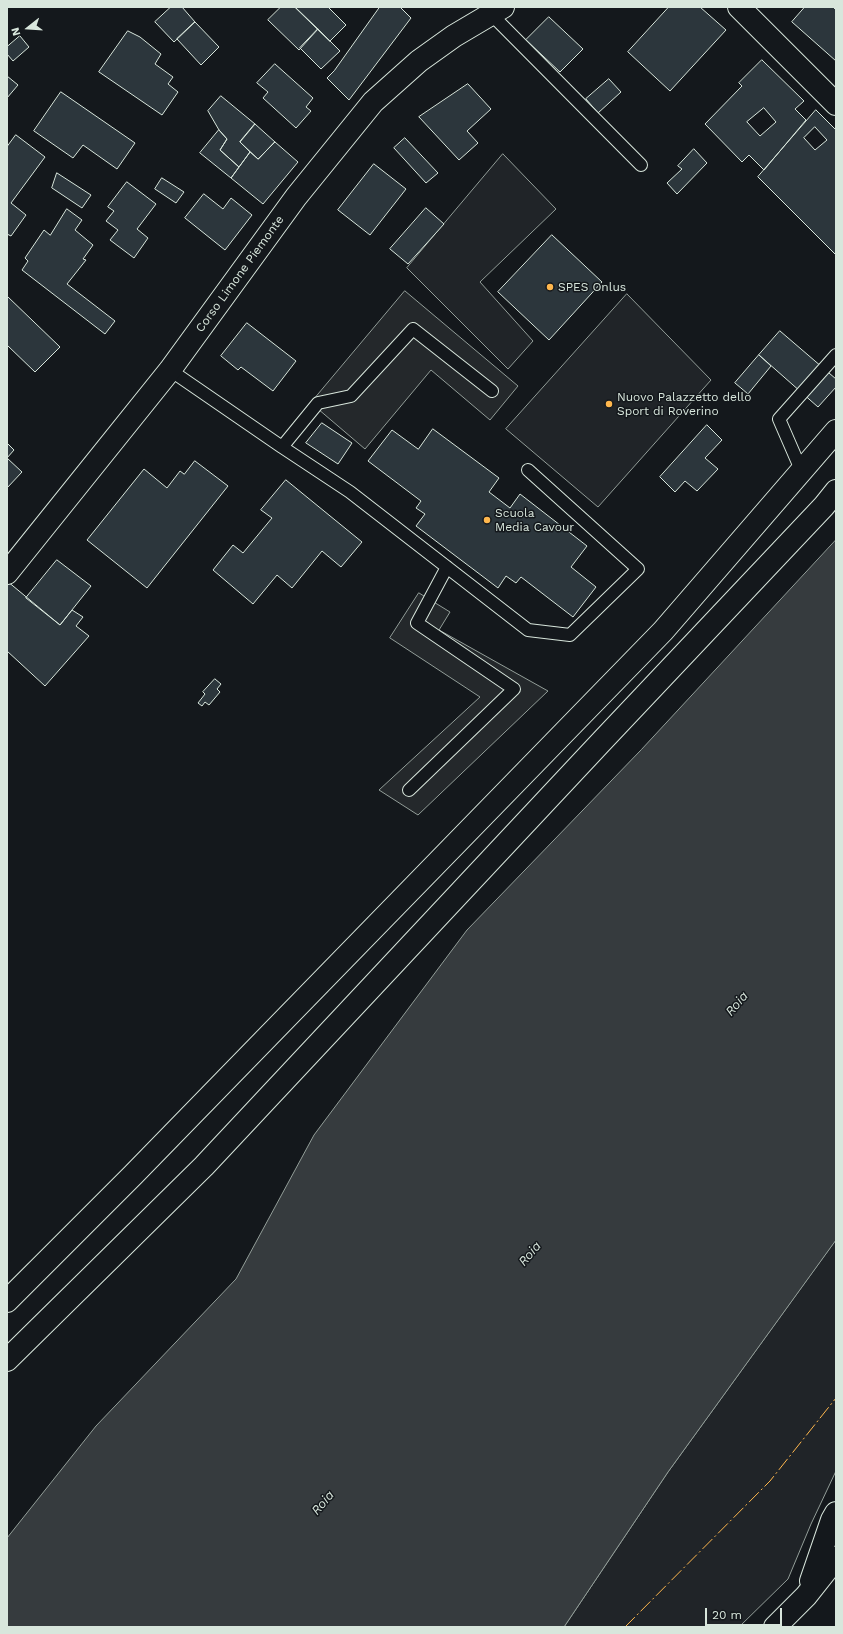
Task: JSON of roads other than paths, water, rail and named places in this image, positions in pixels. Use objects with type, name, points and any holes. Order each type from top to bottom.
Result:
[{"type":"main road","points":[[739,7],[836,104]]},
{"type":"main road","name":"Corso Limone Piemonte","points":[[7,573],[170,370],[296,197],[373,102],[419,61],[454,36],[497,10]]},
{"type":"main road","points":[[7,1301],[166,1141],[663,631],[836,431]]},
{"type":"main road","points":[[7,1360],[204,1166],[602,741],[819,512],[836,491]]},
{"type":"main road","points":[[806,1596],[832,1520],[836,1513]]},
{"type":"main road","points":[[775,1627],[806,1596],[836,1558]]},
{"type":"main road","points":[[806,1596],[836,1577]]},
{"type":"lane","points":[[497,10],[641,165]]},
{"type":"lane","points":[[282,447],[318,403],[351,396],[412,329],[492,391]]},
{"type":"lane","points":[[802,472],[779,419],[836,355]]},
{"type":"lane","points":[[170,370],[350,492],[528,630],[570,635],[638,569],[528,470]]},
{"type":"lane","points":[[408,790],[514,689],[417,623],[447,567]]},
{"type":"water","name":"Roia","points":[[836,540],[836,1240],[668,1472],[564,1627],[7,1627],[7,1538],[96,1426],[236,1279],[314,1135],[467,930],[641,750]]},
{"type":"place","name":"SPES Onlus","points":[[550,287]]},
{"type":"place","name":"Nuovo Palazzetto dello Sport di Roverino","points":[[609,404]]},
{"type":"place","name":"Scuola Media Cavour","points":[[487,520]]}]
